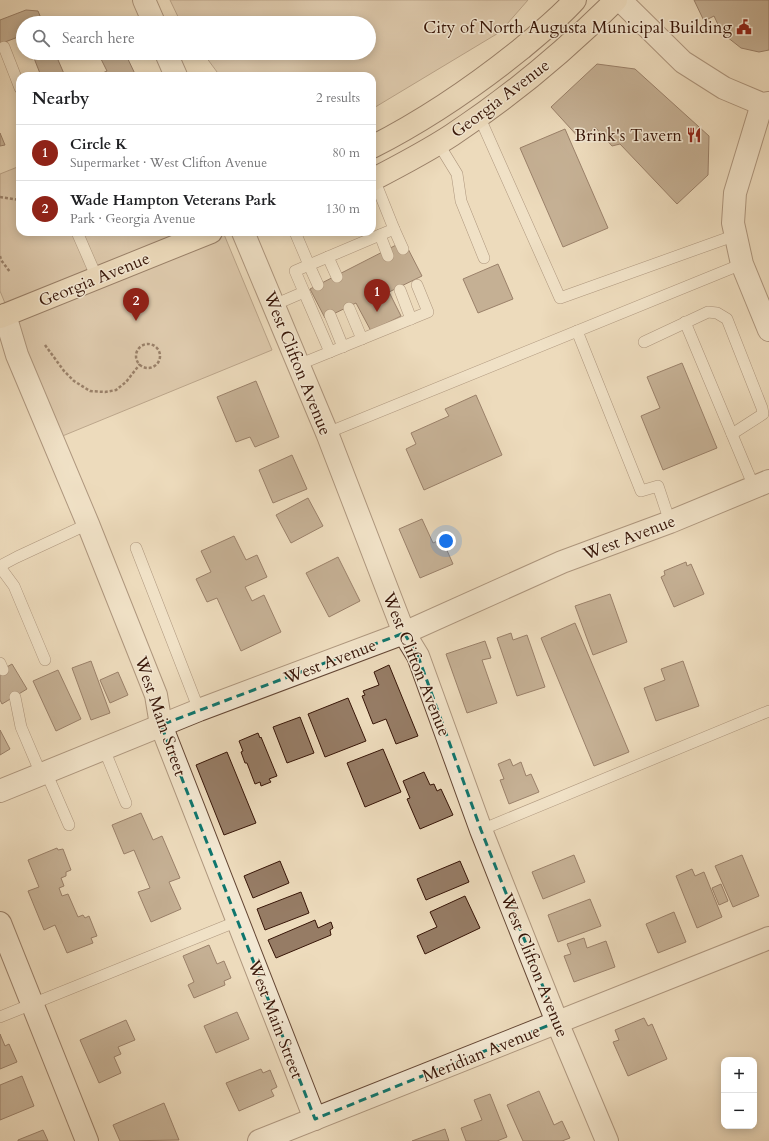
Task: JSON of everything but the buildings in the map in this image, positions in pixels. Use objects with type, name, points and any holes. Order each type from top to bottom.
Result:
[{"type":"main road","name":"Georgia Avenue","points":[[376,146],[436,111],[496,69],[535,37],[575,0]]},
{"type":"main road","name":"Georgia Avenue","points":[[376,177],[452,135],[514,91],[554,59],[593,24],[616,0]]},
{"type":"main road","name":"Georgia Avenue","points":[[2,312],[97,278],[201,236]]},
{"type":"street","points":[[144,0],[151,16]]},
{"type":"street","points":[[620,0],[683,62],[724,88],[766,103],[735,193],[733,223],[742,264],[769,330]]},
{"type":"street","points":[[169,60],[174,72]]},
{"type":"street","name":"West Clifton Avenue","points":[[245,236],[327,434],[404,633],[418,656],[481,830],[557,1022],[607,1141]]},
{"type":"street","name":"West Main Street","points":[[2,312],[17,355],[88,524],[156,695],[161,725],[315,1119]]},
{"type":"street","name":"West Avenue","points":[[0,791],[199,710],[404,633],[562,562],[670,522],[762,484]]},
{"type":"street","points":[[2,934],[33,1003],[87,1141]]},
{"type":"street","name":"Meridian Avenue","points":[[259,1141],[769,938]]},
{"type":"lane","points":[[4,47],[16,78]]},
{"type":"lane","points":[[479,116],[560,298],[736,235]]},
{"type":"lane","points":[[438,143],[457,174],[461,200],[484,258]]},
{"type":"lane","points":[[376,186],[403,249]]},
{"type":"lane","points":[[330,352],[295,271],[394,229]]},
{"type":"lane","points":[[380,235],[388,256]]},
{"type":"lane","points":[[79,236],[97,278]]},
{"type":"lane","points":[[297,236],[318,285]]},
{"type":"lane","points":[[328,257],[337,277]]},
{"type":"lane","points":[[327,434],[742,264]]},
{"type":"lane","points":[[298,365],[428,312],[417,285]]},
{"type":"lane","points":[[400,290],[411,319]]},
{"type":"lane","points":[[274,305],[304,292]]},
{"type":"lane","points":[[349,308],[362,339]]},
{"type":"lane","points":[[644,342],[708,312],[717,313],[727,319],[763,414],[732,434]]},
{"type":"lane","points":[[330,315],[343,347]]},
{"type":"lane","points":[[685,322],[732,434],[762,484]]},
{"type":"lane","points":[[577,331],[641,492],[658,486],[670,522]]},
{"type":"lane","points":[[45,660],[14,586],[0,567],[17,557],[88,524]]},
{"type":"lane","points":[[136,548],[199,710]]},
{"type":"lane","points":[[15,697],[21,727],[69,825]]},
{"type":"lane","points":[[481,830],[769,711]]},
{"type":"lane","points":[[104,749],[126,803]]},
{"type":"lane","points":[[0,1016],[238,921]]},
{"type":"path","points":[[0,197],[16,199]]},
{"type":"path","points":[[0,256],[1,260],[10,272]]},
{"type":"path","points":[[151,344],[159,352],[160,356],[157,364],[150,367],[140,364],[136,356],[138,349],[144,345],[151,344]]},
{"type":"path","points":[[45,345],[64,371],[74,381],[90,391],[105,392],[116,390],[126,382],[140,364]]},
{"type":"highlighted area","points":[[404,633],[418,656],[481,830],[557,1022],[315,1119],[161,725]]},
{"type":"shaded area","points":[[170,0],[528,0],[500,32],[376,107],[376,72],[217,72],[208,60],[376,60],[376,16],[178,16]]},
{"type":"shaded area","points":[[16,168],[16,236],[225,236],[272,350],[60,437],[0,291],[0,174]]},
{"type":"place","name":"City of North Augusta Municipal Building","points":[[744,27]]},
{"type":"place","name":"Brink's Tavern","points":[[694,135]]},
{"type":"place","name":"Circle K","points":[[377,312]]},
{"type":"place","name":"Wade Hampton Veterans Park","points":[[136,321]]}]
